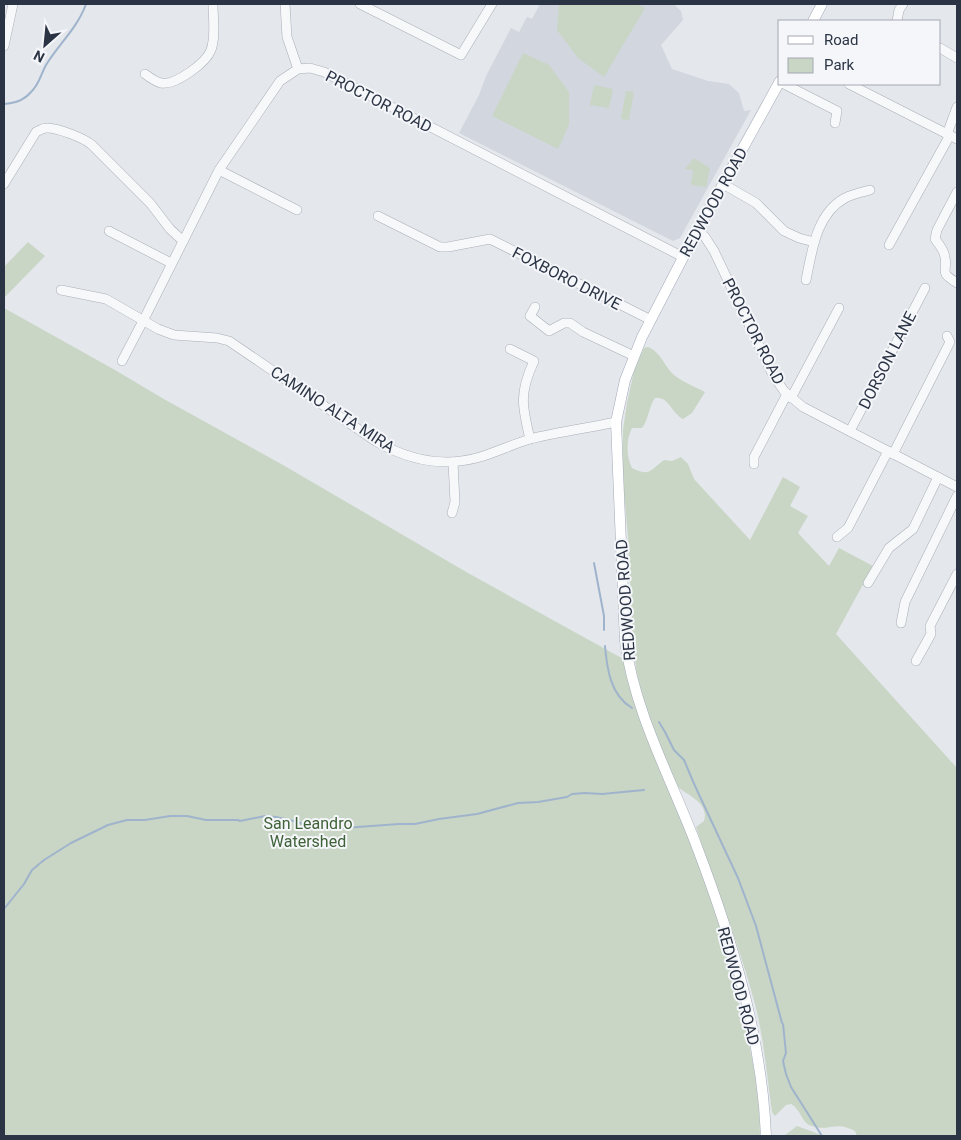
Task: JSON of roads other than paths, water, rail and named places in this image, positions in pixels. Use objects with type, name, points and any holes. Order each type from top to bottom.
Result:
[{"type":"main road","points":[[814,20],[822,4]]},
{"type":"main road","name":"REDWOOD ROAD","points":[[766,1136],[766,1116],[757,1055],[742,984],[697,847],[662,766],[640,708],[627,661],[624,641],[616,422],[622,390],[634,356],[651,320],[697,230],[778,85]]},
{"type":"street","points":[[4,46],[6,24],[13,4]]},
{"type":"street","points":[[145,74],[161,83],[168,83],[197,68],[211,50],[213,4]]},
{"type":"street","points":[[122,360],[219,170],[280,81],[298,69],[287,37],[285,4]]},
{"type":"street","points":[[360,4],[461,55],[492,4]]},
{"type":"street","points":[[896,20],[903,4]]},
{"type":"street","points":[[941,49],[957,58]]},
{"type":"street","name":"PROCTOR ROAD","points":[[298,69],[310,68],[324,72],[683,257]]},
{"type":"street","points":[[786,85],[838,111],[835,123]]},
{"type":"street","points":[[851,85],[951,136]]},
{"type":"street","points":[[889,245],[951,136],[957,106]]},
{"type":"street","points":[[4,184],[36,132],[42,128],[50,128],[86,140],[92,144],[150,203],[170,229],[183,241]]},
{"type":"street","points":[[219,170],[297,210]]},
{"type":"street","points":[[723,184],[756,203],[784,231],[814,242]]},
{"type":"street","points":[[806,280],[814,242],[822,221],[835,205],[846,198],[870,190]]},
{"type":"street","points":[[957,192],[937,230],[935,239],[945,256],[945,274],[957,283]]},
{"type":"street","name":"FOXBORO DRIVE","points":[[378,216],[440,247],[490,239],[651,320]]},
{"type":"street","name":"PROCTOR ROAD","points":[[697,230],[705,237],[714,251],[771,370],[789,396],[804,407],[957,487]]},
{"type":"street","points":[[109,231],[172,263]]},
{"type":"street","name":"DORSON LANE","points":[[850,431],[924,288]]},
{"type":"street","name":"CAMINO ALTA MIRA","points":[[62,290],[106,299],[143,321],[174,335],[217,338],[229,341],[377,442],[392,450],[423,461],[453,462],[480,457],[530,440],[616,422]]},
{"type":"street","points":[[535,307],[530,316],[546,330],[551,330],[564,323],[570,323],[583,332],[634,356]]},
{"type":"street","points":[[754,464],[754,458],[839,308]]},
{"type":"street","points":[[837,537],[848,528],[891,452],[950,342],[947,336]]},
{"type":"street","points":[[510,349],[544,366]]},
{"type":"street","points":[[530,440],[524,412],[523,395],[527,376],[534,361]]},
{"type":"street","points":[[452,513],[455,502],[453,462]]},
{"type":"street","points":[[868,583],[889,548],[912,529],[938,477]]},
{"type":"street","points":[[901,623],[905,602],[957,496]]},
{"type":"street","points":[[916,661],[931,634],[930,626],[957,574]]},
{"type":"waterway","points":[[4,104],[22,99],[34,89],[46,65],[73,28],[86,4]]},
{"type":"waterway","points":[[594,563],[604,616],[604,630]]},
{"type":"waterway","points":[[605,646],[607,663],[614,688],[625,703],[632,708]]},
{"type":"waterway","points":[[659,722],[674,750],[684,760],[738,878],[756,926],[782,1023]]},
{"type":"waterway","points":[[4,909],[24,884],[32,870],[44,860],[71,843],[108,825],[127,820],[187,816],[206,820],[240,821],[265,816],[330,829],[415,824],[477,814],[518,803],[567,797],[572,794],[602,794],[644,790]]},
{"type":"waterway","points":[[783,1024],[786,1053],[783,1061],[786,1074],[791,1087],[822,1136]]},
{"type":"park label","name":"San Leandro Watershed","points":[[308,832]]}]
